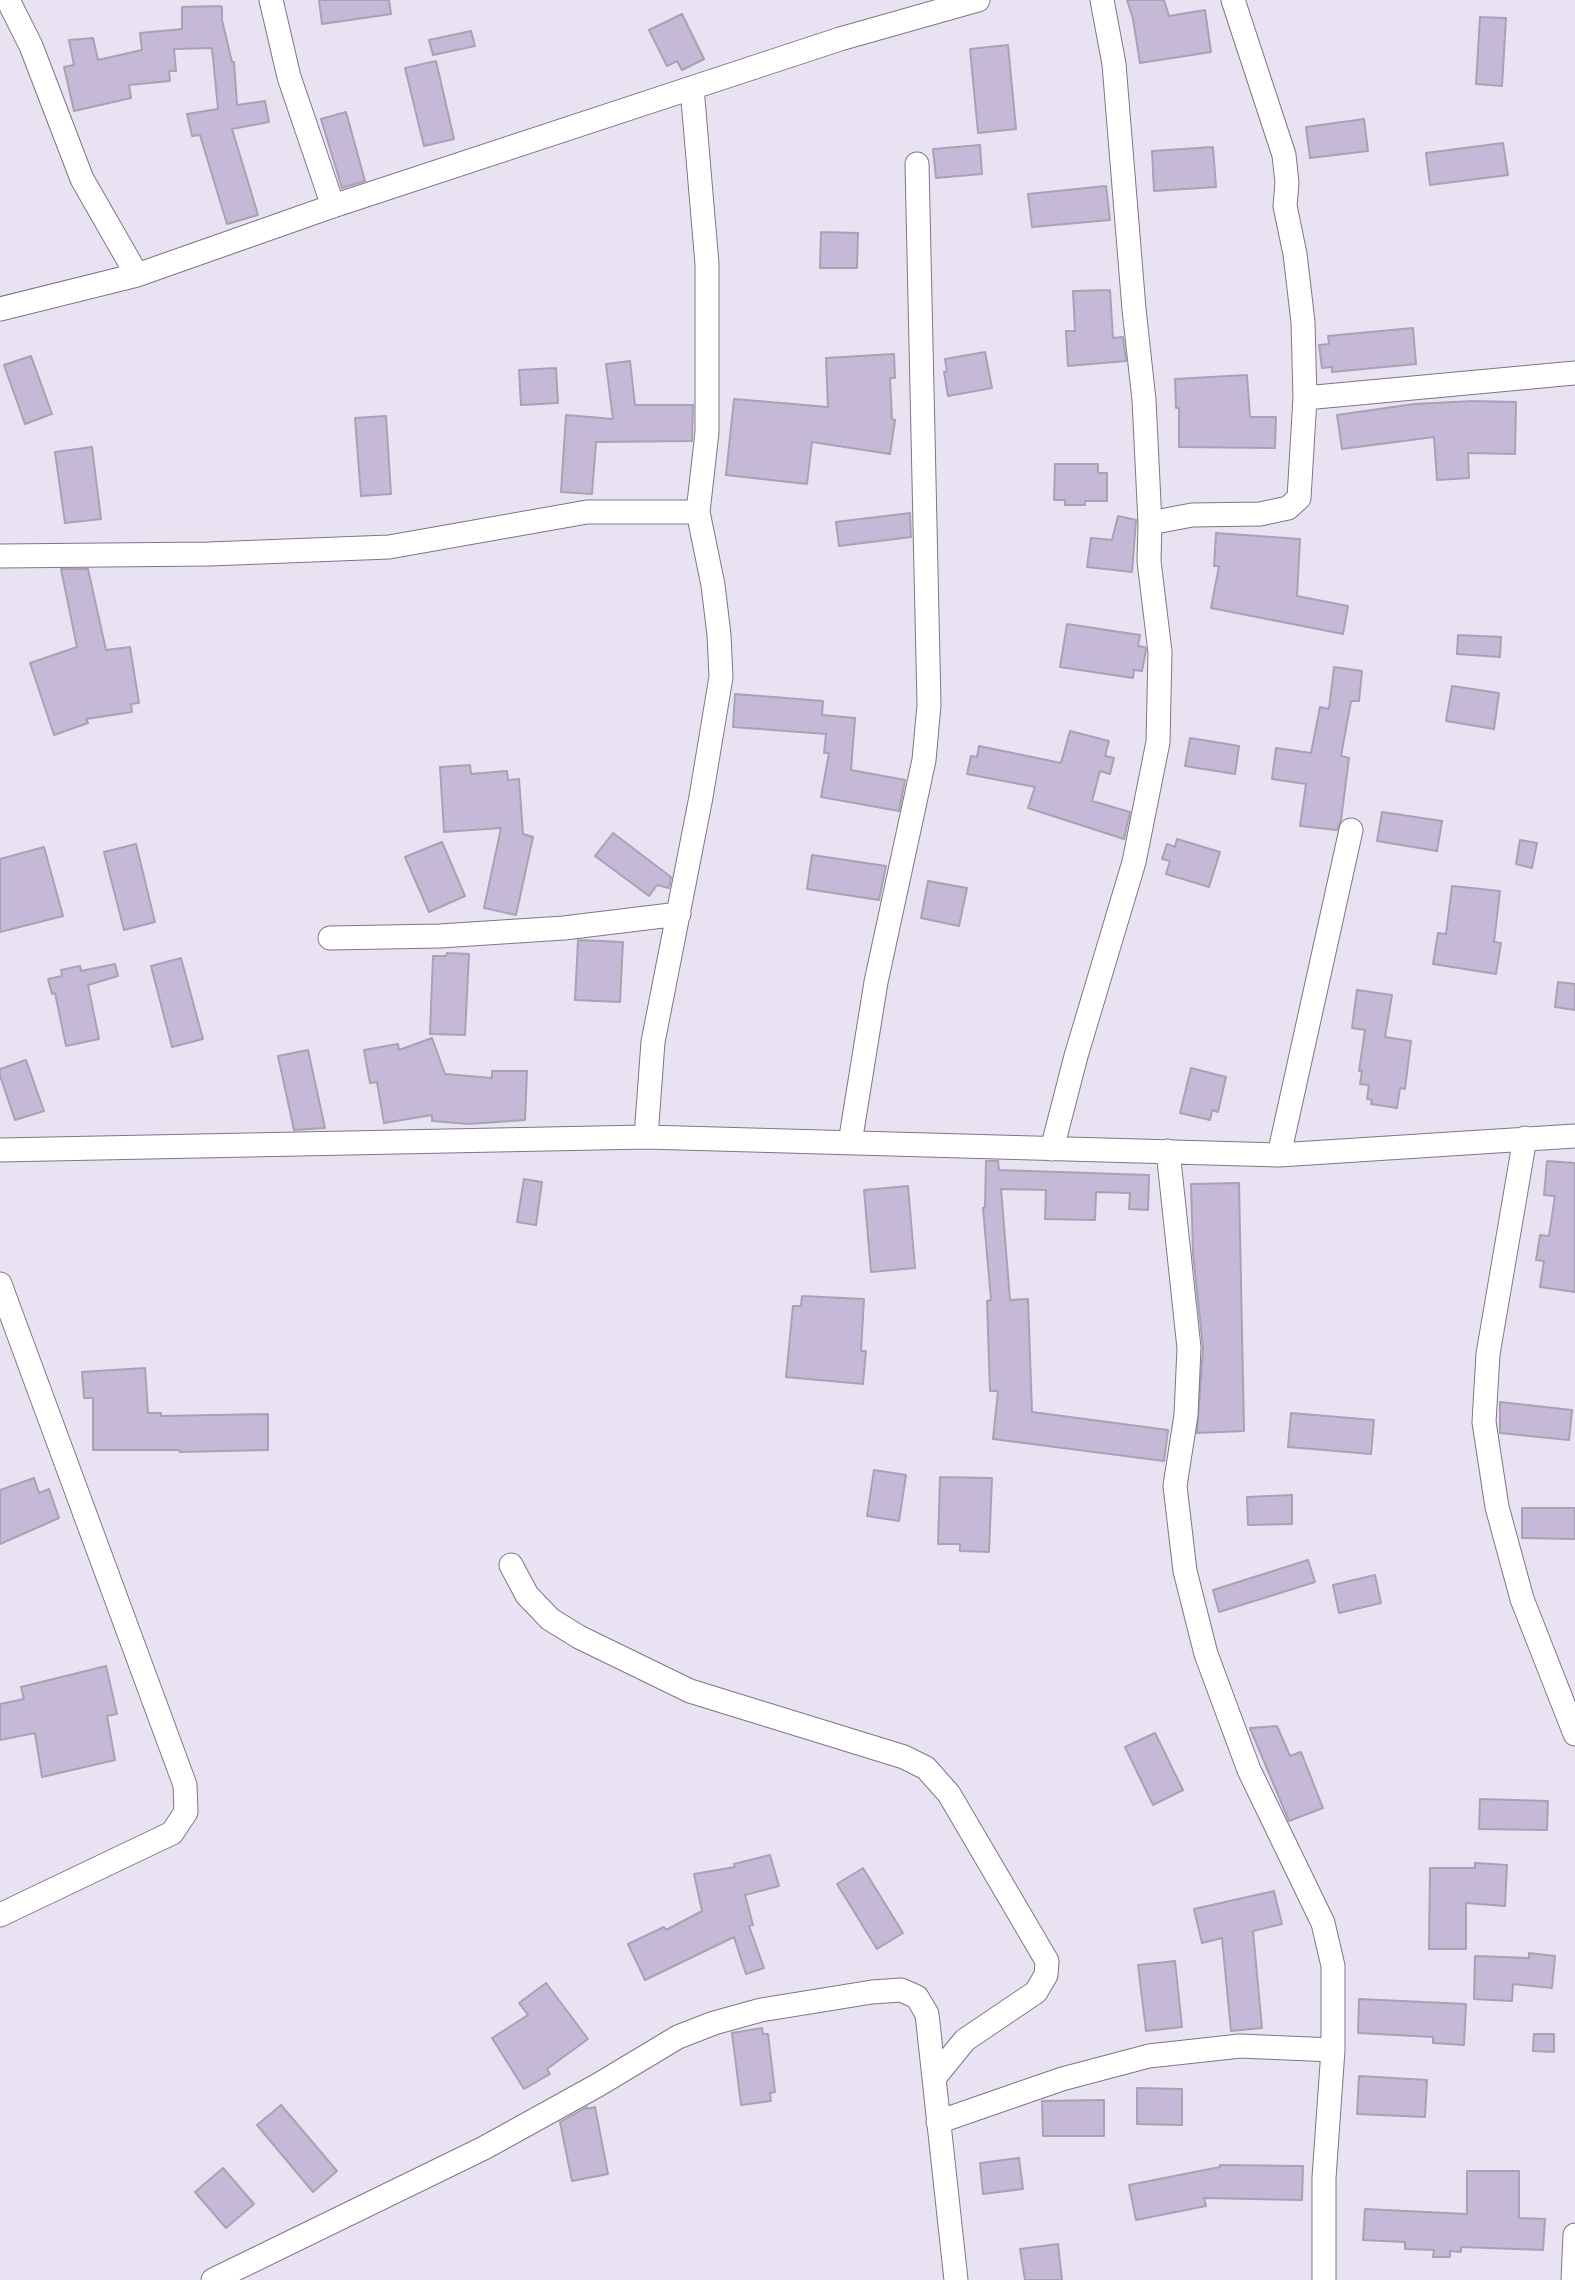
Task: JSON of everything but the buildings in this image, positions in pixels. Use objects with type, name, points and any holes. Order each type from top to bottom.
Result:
[{"type":"street","points":[[8,0],[31,46],[82,179],[137,275]]},
{"type":"street","points":[[271,0],[289,78],[333,205]]},
{"type":"street","points":[[0,309],[137,275],[333,205],[840,39],[978,0]]},
{"type":"street","points":[[1052,1149],[1076,1056],[1134,862],[1158,742],[1160,652],[1149,561],[1150,523],[1144,400],[1114,64],[1102,0]]},
{"type":"street","points":[[1150,523],[1192,515],[1260,513],[1294,504],[1299,498],[1305,398],[1303,322],[1295,254],[1285,206],[1287,183],[1284,155],[1233,0]]},
{"type":"street","points":[[646,1137],[653,1042],[701,797],[721,677],[713,585],[698,512],[707,432],[707,264],[691,88]]},
{"type":"street","points":[[850,1143],[876,982],[925,760],[929,705],[917,164]]},
{"type":"street","points":[[1305,398],[1575,373]]},
{"type":"street","points":[[0,556],[209,554],[389,547],[587,512],[698,512]]},
{"type":"street","points":[[1279,1155],[1351,830]]},
{"type":"street","points":[[330,937],[440,936],[564,928],[678,914]]},
{"type":"street","points":[[0,1150],[646,1137],[1279,1155],[1575,1136]]},
{"type":"street","points":[[1525,1139],[1488,1354],[1485,1422],[1497,1507],[1522,1599],[1575,1734]]},
{"type":"street","points":[[1168,1152],[1189,1348],[1186,1415],[1175,1486],[1185,1571],[1206,1654],[1249,1770],[1323,1923],[1333,1966],[1333,2050],[1324,2178],[1324,2280]]},
{"type":"street","points":[[0,1284],[185,1785],[186,1812],[172,1833],[0,1915]]},
{"type":"street","points":[[511,1565],[527,1595],[550,1619],[579,1637],[690,1691],[904,1757],[926,1768],[949,1794],[1047,1961],[1046,1975],[1036,1992],[965,2040],[934,2078]]},
{"type":"street","points":[[213,2280],[484,2148],[678,2037],[714,2022],[761,2010],[872,1992],[901,1990],[917,1997],[927,2014],[956,2280]]},
{"type":"street","points":[[939,2122],[1062,2079],[1149,2056],[1240,2046],[1333,2050]]},
{"type":"street","points":[[1573,2280],[1575,2235]]}]
